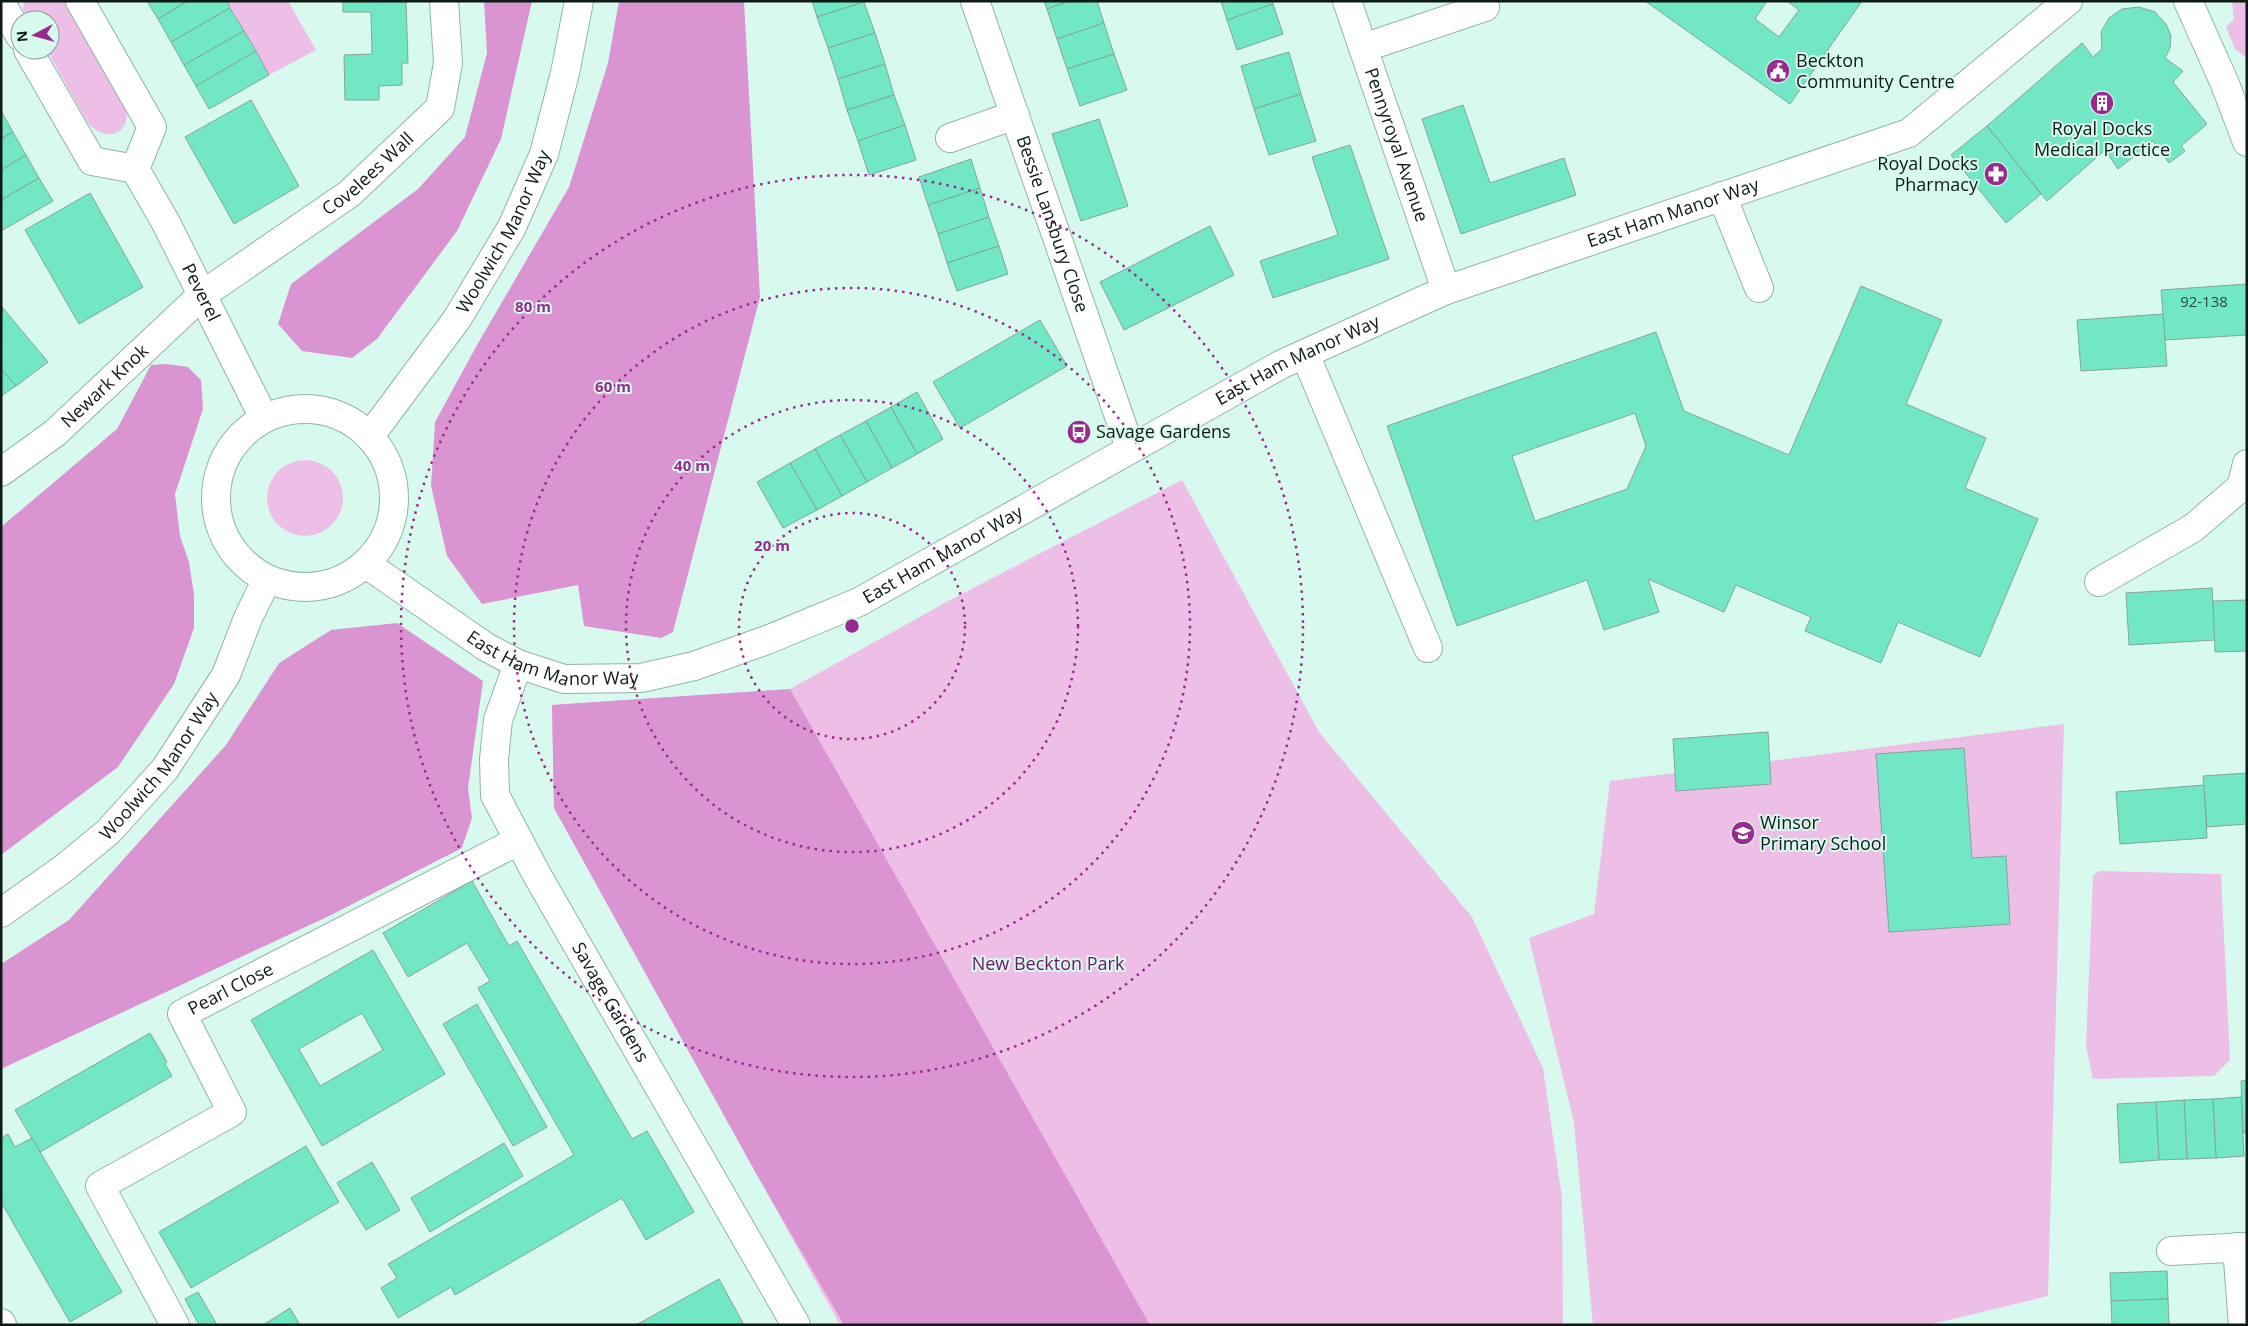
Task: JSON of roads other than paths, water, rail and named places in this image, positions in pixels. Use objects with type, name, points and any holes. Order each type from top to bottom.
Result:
[{"type":"street","points":[[34,60],[92,161],[135,168],[152,127],[80,1]]},
{"type":"street","name":"Covelees Wall","points":[[202,295],[349,194],[440,108],[448,63],[444,1]]},
{"type":"street","name":"Woolwich Manor Way","points":[[370,436],[457,319],[512,227],[544,154],[565,73],[579,1]]},
{"type":"street","name":"Bessie Lansbury Close","points":[[975,1],[1130,448]]},
{"type":"street","name":"Pennyroyal Avenue","points":[[1347,1],[1446,290]]},
{"type":"street","name":"East Ham Manor Way","points":[[366,564],[486,647],[518,664],[564,680],[642,678],[694,666],[767,640],[859,602],[1282,364],[1446,290],[1909,133],[2068,1]]},
{"type":"street","points":[[2188,1],[2236,83],[2247,142]]},
{"type":"street","points":[[1,3],[10,19]]},
{"type":"street","points":[[1363,48],[1485,6]]},
{"type":"street","points":[[950,138],[1015,115]]},
{"type":"street","name":"Peverel","points":[[135,168],[166,223],[264,418]]},
{"type":"street","points":[[1722,196],[1759,288]]},
{"type":"street","name":"Newark Knok","points":[[1,472],[55,433],[202,295]]},
{"type":"street","points":[[1305,354],[1428,648]]},
{"type":"street","points":[[292,409],[320,409],[347,419],[370,436],[386,459],[394,486],[393,515],[384,541],[366,564],[344,579],[319,586],[292,587],[267,579],[240,560],[222,532],[216,499],[222,466],[239,438],[264,418],[292,409]]},
{"type":"street","points":[[2098,582],[2193,528],[2241,487],[2247,464]]},
{"type":"street","name":"Woolwich Manor Way","points":[[1,913],[63,869],[108,832],[165,769],[226,675],[248,618],[267,579]]},
{"type":"street","name":"Savage Gardens","points":[[518,664],[498,720],[494,759],[495,795],[518,841],[796,1325]]},
{"type":"street","name":"Pearl Close","points":[[175,1325],[100,1186],[232,1112],[182,1014],[518,841]]},
{"type":"street","points":[[2171,1251],[2242,1247],[2242,1325]]},
{"type":"place","name":"Beckton Community Centre","points":[[1778,71]]},
{"type":"place","name":"Royal Docks Medical Practice","points":[[2102,103]]},
{"type":"place","name":"Royal Docks Pharmacy","points":[[1996,174]]},
{"type":"place","name":"Savage Gardens","points":[[1079,432]]},
{"type":"place","name":"Winsor Primary School","points":[[1743,833]]},
{"type":"park label","name":"New Beckton Park","points":[[1048,964]]}]
